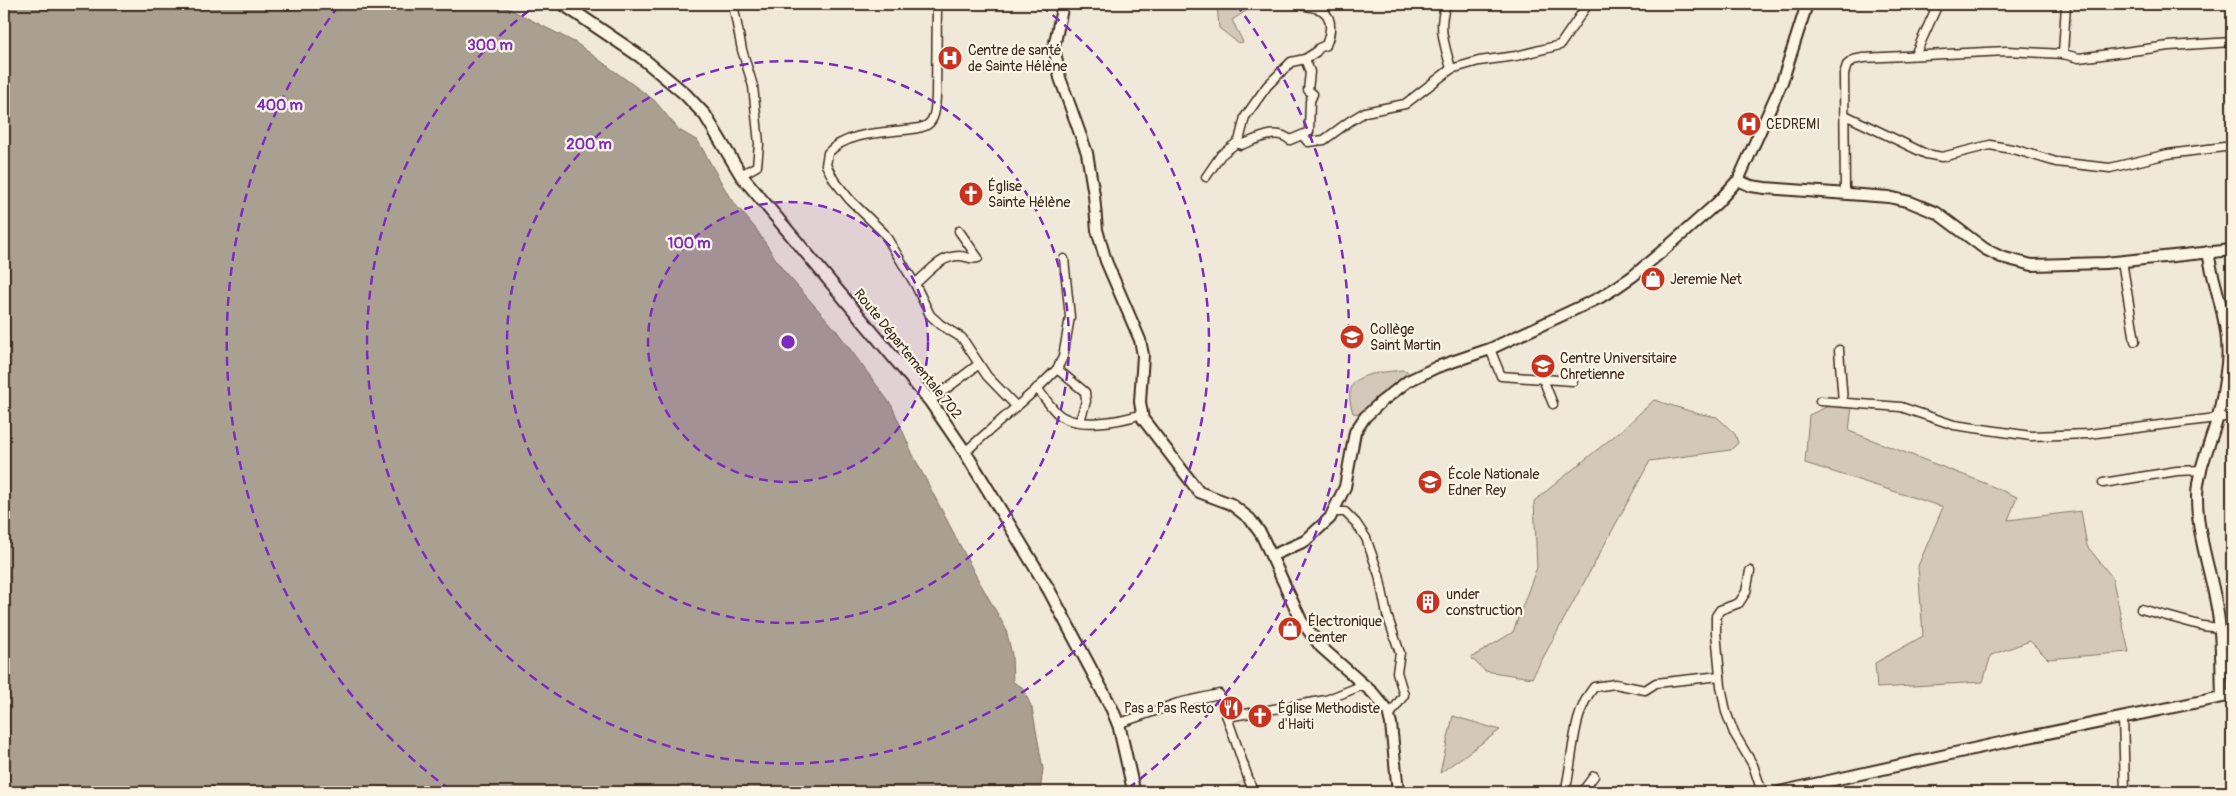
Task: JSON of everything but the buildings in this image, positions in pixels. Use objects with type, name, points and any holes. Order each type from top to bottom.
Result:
[{"type":"main road","name":"Route Départementale 702","points":[[563,4],[642,57],[685,94],[705,115],[741,175],[930,401],[964,452],[1049,590],[1119,726],[1134,792]]},
{"type":"street","points":[[733,4],[742,50],[753,86],[759,144],[757,166],[741,175]]},
{"type":"street","points":[[937,4],[936,97],[935,112],[930,121],[926,126],[916,129],[851,138],[834,146],[826,159],[826,165],[834,180],[850,200],[884,233],[915,284],[930,314],[940,325],[962,338],[979,364],[1016,406]]},
{"type":"street","points":[[1063,4],[1054,48],[1060,78],[1087,152],[1097,230],[1106,261],[1140,340],[1143,355],[1140,402],[1143,419],[1199,492],[1230,504],[1250,519],[1261,534],[1302,622],[1321,647],[1379,700],[1388,711],[1398,792]]},
{"type":"street","points":[[1206,177],[1221,155],[1239,142],[1245,117],[1267,86],[1291,62],[1305,59],[1326,45],[1330,31],[1327,16],[1322,11],[1300,4]]},
{"type":"street","points":[[1447,4],[1442,20],[1442,33],[1452,69]]},
{"type":"street","points":[[1303,136],[1308,142],[1324,140],[1365,112],[1406,104],[1452,69],[1479,61],[1516,56],[1560,45],[1588,4]]},
{"type":"street","points":[[1271,556],[1305,540],[1323,526],[1333,512],[1345,487],[1355,432],[1365,417],[1408,381],[1437,367],[1490,349],[1599,298],[1633,276],[1718,203],[1739,180],[1782,82],[1807,4]]},
{"type":"street","points":[[1915,55],[1938,4]]},
{"type":"street","points":[[2063,54],[2066,4]]},
{"type":"street","points":[[1845,193],[1844,74],[1847,65],[1853,60],[2006,51],[2063,54],[2079,58],[2168,46],[2232,42]]},
{"type":"street","points":[[1237,143],[1241,145],[1255,138],[1275,134],[1290,140],[1309,132],[1310,101],[1313,94],[1308,90],[1310,72],[1305,59]]},
{"type":"street","points":[[1845,115],[1926,154],[1942,157],[1990,145],[2056,162],[2110,168],[2168,154],[2232,146]]},
{"type":"street","points":[[1739,180],[1752,186],[1765,188],[1889,197],[1925,207],[1949,221],[1985,249],[2001,257],[2019,262],[2054,265],[2122,261],[2232,250]]},
{"type":"street","points":[[915,284],[944,260],[958,256],[978,258],[959,231]]},
{"type":"street","points":[[1779,792],[2227,696],[2220,628],[2197,513],[2197,493],[2218,417],[2228,350],[2224,314],[2212,279],[2208,252]]},
{"type":"street","points":[[964,452],[1037,388],[1056,368],[1063,357],[1070,317],[1064,259]]},
{"type":"street","points":[[2122,261],[2135,341]]},
{"type":"street","points":[[1490,349],[1500,376],[1573,381]]},
{"type":"street","points":[[1839,350],[1844,402]]},
{"type":"street","points":[[930,401],[979,364]]},
{"type":"street","points":[[1056,368],[1085,392],[1086,401],[1080,421]]},
{"type":"street","points":[[1543,379],[1553,404]]},
{"type":"street","points":[[1037,388],[1058,414],[1071,420],[1095,423],[1120,420],[1142,414]]},
{"type":"street","points":[[1820,400],[1902,407],[1954,425],[2031,436],[2089,434],[2232,416]]},
{"type":"street","points":[[2103,483],[2177,471],[2202,470]]},
{"type":"street","points":[[1333,512],[1345,512],[1356,523],[1366,538],[1378,575],[1387,615],[1400,653],[1397,672],[1404,695],[1389,716]]},
{"type":"street","points":[[1750,571],[1746,592],[1739,603],[1720,610],[1716,616],[1716,632],[1726,712],[1731,726],[1753,765],[1762,792]]},
{"type":"street","points":[[2141,609],[2203,626],[2220,628]]},
{"type":"street","points":[[1565,792],[1575,732],[1586,696],[1594,687],[1615,684],[1645,690],[1656,683],[1720,676]]},
{"type":"street","points":[[1227,717],[1326,700],[1363,685]]},
{"type":"street","points":[[1119,726],[1123,722],[1178,703],[1220,694],[1253,792]]},
{"type":"street","points":[[2123,717],[2125,792]]},
{"type":"street","points":[[1582,792],[1594,776]]},
{"type":"shaded area","points":[[4,4],[500,4],[576,43],[654,100],[679,130],[698,141],[730,198],[756,229],[783,270],[836,330],[892,406],[913,455],[1006,629],[1012,655],[1013,682],[1022,687],[1032,708],[1043,769],[1040,792],[4,792]]},
{"type":"shaded area","points":[[1217,4],[1252,4],[1252,7],[1232,20],[1243,42],[1238,43],[1219,28]]},
{"type":"shaded area","points":[[1402,370],[1407,371],[1409,375],[1407,380],[1369,404],[1360,414],[1353,413],[1350,400],[1354,382],[1370,375]]},
{"type":"shaded area","points":[[1654,400],[1696,413],[1717,417],[1735,434],[1738,443],[1731,450],[1650,461],[1532,678],[1485,671],[1471,658],[1513,632],[1537,567],[1534,501],[1624,428]]},
{"type":"shaded area","points":[[1833,404],[1852,407],[1849,431],[2017,497],[2008,520],[2081,511],[2087,546],[2112,577],[2129,652],[2048,659],[2030,641],[1991,655],[1983,682],[1877,688],[1875,663],[1923,636],[1918,566],[1943,507],[1805,463],[1809,415]]},
{"type":"shaded area","points":[[1453,716],[1500,730],[1440,773]]},
{"type":"shaded area","points":[[1244,780],[1248,792],[1205,791],[1215,788],[1217,790]]},
{"type":"place","name":"Centre de santé de Sainte Hélène","points":[[950,58]]},
{"type":"place","name":"CEDREMI","points":[[1749,124]]},
{"type":"place","name":"Église Sainte Hélène","points":[[971,194]]},
{"type":"place","name":"Jeremie Net","points":[[1653,279]]},
{"type":"place","name":"Collège Saint Martin","points":[[1352,337]]},
{"type":"place","name":"Centre Universitaire Chretienne","points":[[1543,366]]},
{"type":"place","name":"École Nationale Edner Rey","points":[[1430,482]]},
{"type":"place","name":"under construction","points":[[1428,602]]},
{"type":"place","name":"Électronique center","points":[[1290,629]]},
{"type":"place","name":"Pas a Pas Resto","points":[[1231,708]]},
{"type":"place","name":"Église Methodiste d'Haiti","points":[[1260,716]]}]
